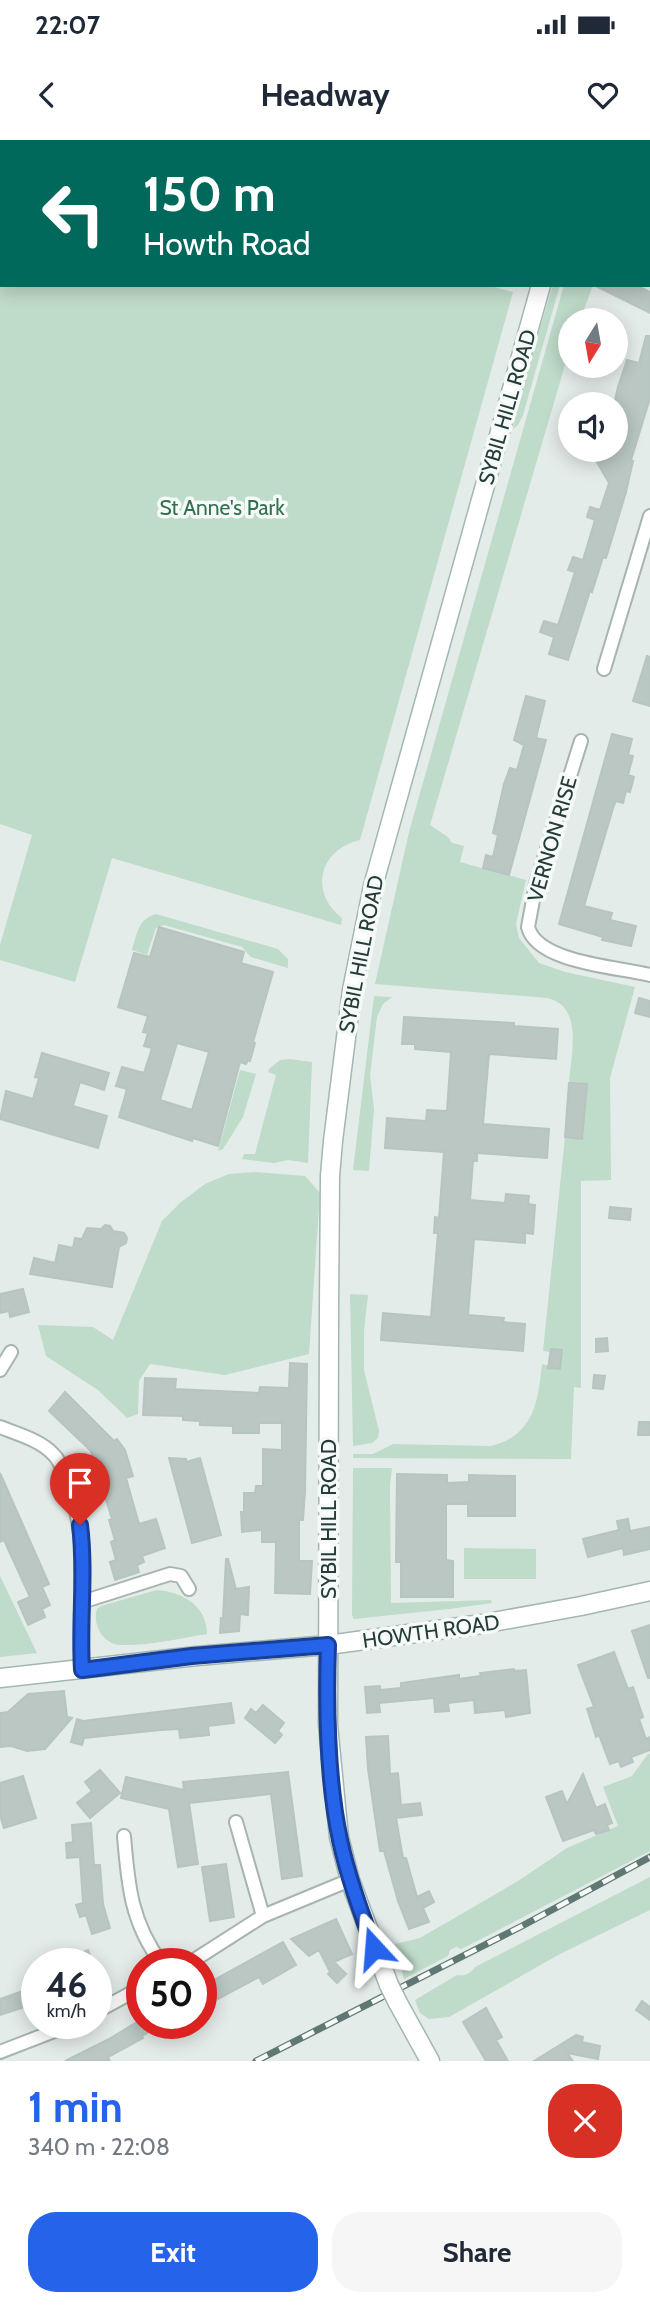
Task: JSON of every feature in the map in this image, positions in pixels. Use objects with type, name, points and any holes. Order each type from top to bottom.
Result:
[{"type":"main road","name":"SYBIL HILL ROAD","points":[[430,2061],[382,1971],[349,1880],[334,1800],[328,1725],[330,1176],[350,1002],[378,868],[540,287]]},
{"type":"main road","name":"HOWTH ROAD","points":[[0,1678],[192,1656],[328,1645],[482,1624],[590,1605],[650,1591]]},
{"type":"street","points":[[604,669],[650,516]]},
{"type":"street","name":"VERNON RISE","points":[[581,741],[536,884],[528,927],[545,949],[560,955],[650,975]]},
{"type":"street","points":[[0,1370],[11,1352]]},
{"type":"street","points":[[0,1427],[50,1451],[59,1460],[73,1498],[83,1550],[80,1634],[82,1670]]},
{"type":"street","points":[[82,1602],[170,1574],[181,1576],[189,1589]]},
{"type":"street","points":[[236,1822],[263,1916]]},
{"type":"street","points":[[124,1836],[128,1887],[137,1921],[150,1948]]},
{"type":"street","points":[[213,1948],[263,1916],[349,1880]]},
{"type":"street","points":[[0,2052],[34,2039]]},
{"type":"green space","name":"St Anne's Park","points":[[0,287],[494,287],[513,292],[360,840],[336,852],[323,873],[325,896],[331,908],[342,918],[341,925],[112,858],[75,982],[0,960],[0,945],[32,835],[0,824]]},
{"type":"green space","points":[[552,287],[559,287],[523,415],[513,429],[515,411]]},
{"type":"green space","points":[[563,287],[592,287],[584,308],[558,308],[558,378],[561,378],[430,825],[448,837],[452,843],[464,846],[460,862],[526,880],[516,924],[519,938],[539,963],[565,972],[635,987],[610,1078],[611,1180],[581,1181],[581,1388],[574,1387],[571,1459],[353,1458],[353,1454],[373,1454],[393,1444],[491,1446],[517,1434],[525,1425],[535,1404],[542,1364],[560,1368],[562,1350],[543,1351],[565,1137],[582,1139],[587,1085],[569,1083],[573,1033],[571,1021],[559,1003],[547,998],[375,984],[409,832]]},
{"type":"green space","points":[[156,914],[278,949],[288,959],[288,968],[251,957],[242,947],[164,925],[156,928],[147,955],[132,950],[142,923]]},
{"type":"green space","points":[[374,996],[392,997],[383,1004],[377,1017],[370,1075],[374,1109],[369,1171],[353,1170]]},
{"type":"green space","points":[[280,1060],[312,1062],[308,1163],[242,1159],[244,1154],[255,1154],[276,1075],[268,1072],[269,1069]]},
{"type":"green space","points":[[240,1070],[256,1074],[243,1117],[223,1149],[218,1151]]},
{"type":"green space","points":[[255,1172],[305,1176],[320,1193],[309,1354],[225,1375],[150,1364],[139,1381],[138,1414],[127,1418],[98,1390],[46,1356],[38,1325],[93,1327],[113,1340],[162,1221],[205,1184],[229,1174]]},
{"type":"green space","points":[[350,1294],[368,1295],[364,1370],[379,1431],[378,1438],[372,1443],[353,1446]]},
{"type":"green space","points":[[353,1468],[392,1468],[391,1603],[491,1600],[492,1603],[354,1619]]},
{"type":"green space","points":[[464,1548],[536,1549],[536,1579],[464,1579]]},
{"type":"green space","points":[[0,1576],[37,1653],[0,1657]]},
{"type":"green space","points":[[157,1590],[176,1594],[192,1602],[203,1616],[207,1634],[132,1645],[116,1644],[105,1638],[96,1622],[97,1609]]},
{"type":"green space","points":[[648,1754],[650,1851],[461,1949],[456,1947],[450,1950],[448,1956],[404,1979],[395,1944],[420,1938],[518,1881],[567,1848],[618,1826],[603,1787],[632,1776]]},
{"type":"green space","points":[[650,1877],[650,1910],[560,1954],[449,2017],[429,2019],[420,2013],[415,2000],[457,1975],[468,1974],[475,1967]]},
{"type":"building","points":[[598,287],[640,287],[650,292],[650,313]]},
{"type":"building","points":[[646,336],[650,336],[650,398],[606,558],[603,557],[592,592],[590,591],[568,660],[549,654],[554,637],[540,632],[544,621],[558,625],[575,572],[568,570],[573,557],[583,560],[595,520],[587,517],[590,507],[600,510],[609,483],[597,462],[628,462],[628,392],[617,392],[621,378],[628,378],[628,360],[639,363]]},
{"type":"building","points":[[647,656],[650,657],[650,706],[633,701]]},
{"type":"building","points":[[526,696],[545,701],[536,738],[546,740],[509,875],[483,868],[486,855],[493,857],[498,835],[493,833],[504,784],[510,768],[517,770],[524,745],[514,740]]},
{"type":"building","points":[[612,734],[632,739],[628,755],[633,756],[628,775],[634,777],[630,792],[626,791],[623,803],[616,801],[614,805],[584,906],[612,913],[610,920],[636,926],[631,946],[602,940],[603,937],[559,924]]},
{"type":"building","points":[[159,927],[244,952],[241,963],[273,972],[250,1061],[246,1064],[240,1062],[218,1146],[193,1138],[192,1141],[119,1117],[127,1089],[116,1086],[122,1067],[144,1073],[152,1048],[144,1046],[148,1033],[143,1032],[148,1016],[118,1007],[134,953],[150,957]],"holes":[[[177,1043],[209,1052],[192,1110],[160,1100]]]},
{"type":"building","points":[[639,998],[650,1001],[650,1017],[635,1013]]},
{"type":"building","points":[[404,1017],[514,1023],[514,1026],[558,1029],[556,1059],[489,1054],[483,1124],[549,1129],[547,1158],[477,1153],[477,1161],[473,1161],[470,1200],[505,1203],[506,1194],[529,1196],[528,1204],[535,1205],[533,1234],[525,1233],[525,1243],[474,1239],[468,1315],[504,1318],[503,1322],[525,1324],[523,1351],[381,1340],[383,1313],[431,1317],[438,1233],[434,1233],[435,1217],[439,1218],[444,1152],[385,1148],[387,1118],[426,1121],[427,1110],[447,1111],[451,1052],[415,1049],[415,1044],[402,1044]]},
{"type":"building","points":[[42,1053],[109,1073],[104,1090],[80,1082],[73,1106],[107,1116],[98,1148],[0,1119],[6,1091],[33,1099],[39,1078],[35,1077]]},
{"type":"building","points":[[569,1083],[587,1084],[582,1139],[565,1137]]},
{"type":"building","points":[[610,1207],[631,1209],[630,1220],[609,1218]]},
{"type":"building","points":[[105,1225],[110,1226],[113,1231],[124,1233],[127,1238],[126,1243],[119,1247],[112,1287],[30,1274],[34,1258],[55,1263],[59,1245],[73,1248],[75,1238],[82,1239],[87,1228],[101,1229]]},
{"type":"building","points":[[23,1289],[29,1312],[10,1317],[9,1311],[0,1313],[0,1294]]},
{"type":"building","points":[[607,1338],[608,1351],[596,1352],[596,1339]]},
{"type":"building","points":[[551,1349],[562,1350],[560,1369],[548,1368]]},
{"type":"building","points":[[290,1363],[307,1364],[305,1491],[303,1520],[299,1520],[299,1561],[312,1561],[310,1594],[275,1593],[276,1542],[262,1542],[262,1530],[242,1532],[244,1493],[255,1493],[256,1486],[263,1486],[263,1449],[282,1450],[282,1423],[259,1423],[259,1433],[233,1433],[233,1426],[200,1425],[200,1421],[183,1420],[183,1416],[143,1415],[145,1378],[176,1379],[175,1389],[259,1393],[260,1387],[289,1388]]},
{"type":"building","points":[[594,1375],[605,1376],[603,1389],[593,1388]]},
{"type":"building","points":[[65,1392],[114,1441],[117,1439],[125,1450],[133,1476],[126,1478],[139,1524],[156,1519],[165,1548],[142,1556],[144,1562],[137,1565],[139,1572],[115,1580],[110,1562],[116,1560],[111,1542],[115,1540],[109,1520],[112,1519],[91,1451],[49,1411]]},
{"type":"building","points":[[639,1422],[650,1422],[650,1435],[638,1435]]},
{"type":"building","points":[[169,1458],[186,1459],[186,1462],[200,1458],[221,1535],[192,1543]]},
{"type":"building","points":[[0,1473],[49,1584],[42,1587],[50,1605],[42,1609],[45,1617],[28,1625],[18,1602],[30,1597],[4,1540],[0,1542]]},
{"type":"building","points":[[397,1474],[447,1475],[447,1483],[469,1482],[469,1475],[515,1476],[515,1516],[468,1516],[468,1504],[446,1504],[446,1560],[453,1561],[453,1597],[401,1597],[401,1562],[396,1562]]},
{"type":"building","points":[[628,1519],[630,1531],[650,1527],[650,1549],[624,1555],[623,1548],[588,1557],[583,1539],[619,1530],[617,1521]]},
{"type":"building","points":[[226,1559],[236,1589],[249,1587],[248,1615],[240,1614],[239,1631],[220,1633],[223,1618]]},
{"type":"building","points":[[650,1625],[650,1678],[648,1678],[632,1631]]},
{"type":"building","points":[[614,1652],[628,1689],[633,1687],[643,1717],[639,1719],[646,1739],[650,1737],[650,1750],[631,1757],[633,1762],[621,1767],[619,1761],[610,1764],[599,1735],[596,1737],[587,1709],[594,1707],[578,1665]]},
{"type":"building","points":[[526,1670],[530,1713],[506,1717],[505,1710],[475,1713],[474,1700],[448,1703],[449,1711],[435,1712],[434,1698],[379,1703],[380,1712],[367,1713],[365,1687],[380,1686],[380,1690],[401,1688],[401,1683],[459,1675],[459,1679],[481,1676],[480,1673]]},
{"type":"building","points":[[64,1691],[67,1717],[72,1718],[45,1749],[27,1751],[11,1746],[0,1747],[0,1713],[8,1712],[28,1694]]},
{"type":"building","points":[[231,1703],[234,1723],[208,1726],[209,1735],[180,1738],[179,1729],[84,1738],[82,1745],[71,1742],[77,1719],[83,1721]]},
{"type":"building","points":[[263,1705],[284,1723],[278,1731],[282,1735],[275,1743],[245,1718],[251,1709],[256,1713]]},
{"type":"building","points":[[388,1736],[390,1774],[398,1773],[401,1805],[420,1803],[422,1815],[396,1818],[403,1858],[406,1858],[417,1897],[429,1891],[434,1902],[423,1908],[429,1922],[409,1929],[384,1851],[380,1851],[368,1769],[366,1737]]},
{"type":"building","points":[[100,1770],[120,1793],[90,1818],[77,1803],[92,1791],[85,1782]]},
{"type":"building","points":[[288,1772],[302,1876],[282,1879],[271,1794],[189,1803],[198,1864],[178,1867],[169,1809],[121,1798],[126,1777],[184,1790],[183,1782]]},
{"type":"building","points":[[583,1774],[596,1808],[605,1804],[612,1823],[607,1825],[609,1830],[596,1834],[594,1830],[563,1841],[546,1797],[562,1791],[567,1804]]},
{"type":"building","points":[[23,1776],[36,1818],[4,1828],[0,1815],[0,1783]]},
{"type":"building","points":[[91,1823],[94,1865],[100,1865],[103,1904],[110,1928],[92,1934],[86,1915],[80,1917],[76,1905],[83,1903],[80,1857],[67,1858],[66,1843],[73,1842],[72,1825]]},
{"type":"building","points":[[226,1864],[234,1917],[210,1921],[202,1867]]},
{"type":"building","points":[[336,1919],[352,1954],[334,1962],[346,1974],[337,1983],[328,1974],[330,1972],[319,1950],[309,1956],[291,1939]]},
{"type":"building","points":[[283,1942],[296,1965],[263,1984],[259,1977],[217,1999],[217,1978]]},
{"type":"building","points":[[21,1992],[21,2008],[0,2015],[0,1999]]},
{"type":"building","points":[[642,2001],[650,2007],[650,2020],[636,2010]]},
{"type":"building","points":[[486,2008],[502,2037],[496,2040],[508,2061],[486,2061],[463,2022]]},
{"type":"building","points":[[126,2029],[126,2039],[141,2039],[108,2057],[110,2061],[65,2061],[112,2039]]},
{"type":"building","points":[[576,2035],[583,2037],[582,2042],[600,2046],[598,2059],[567,2053],[573,2061],[534,2061]]},
{"type":"railway","points":[[256,2061],[522,1926],[650,1857]]},
{"type":"route","points":[[80,1525],[83,1550],[80,1634],[82,1670],[192,1656],[328,1645],[328,1725],[339,1837],[349,1880],[374,1948]]}]
